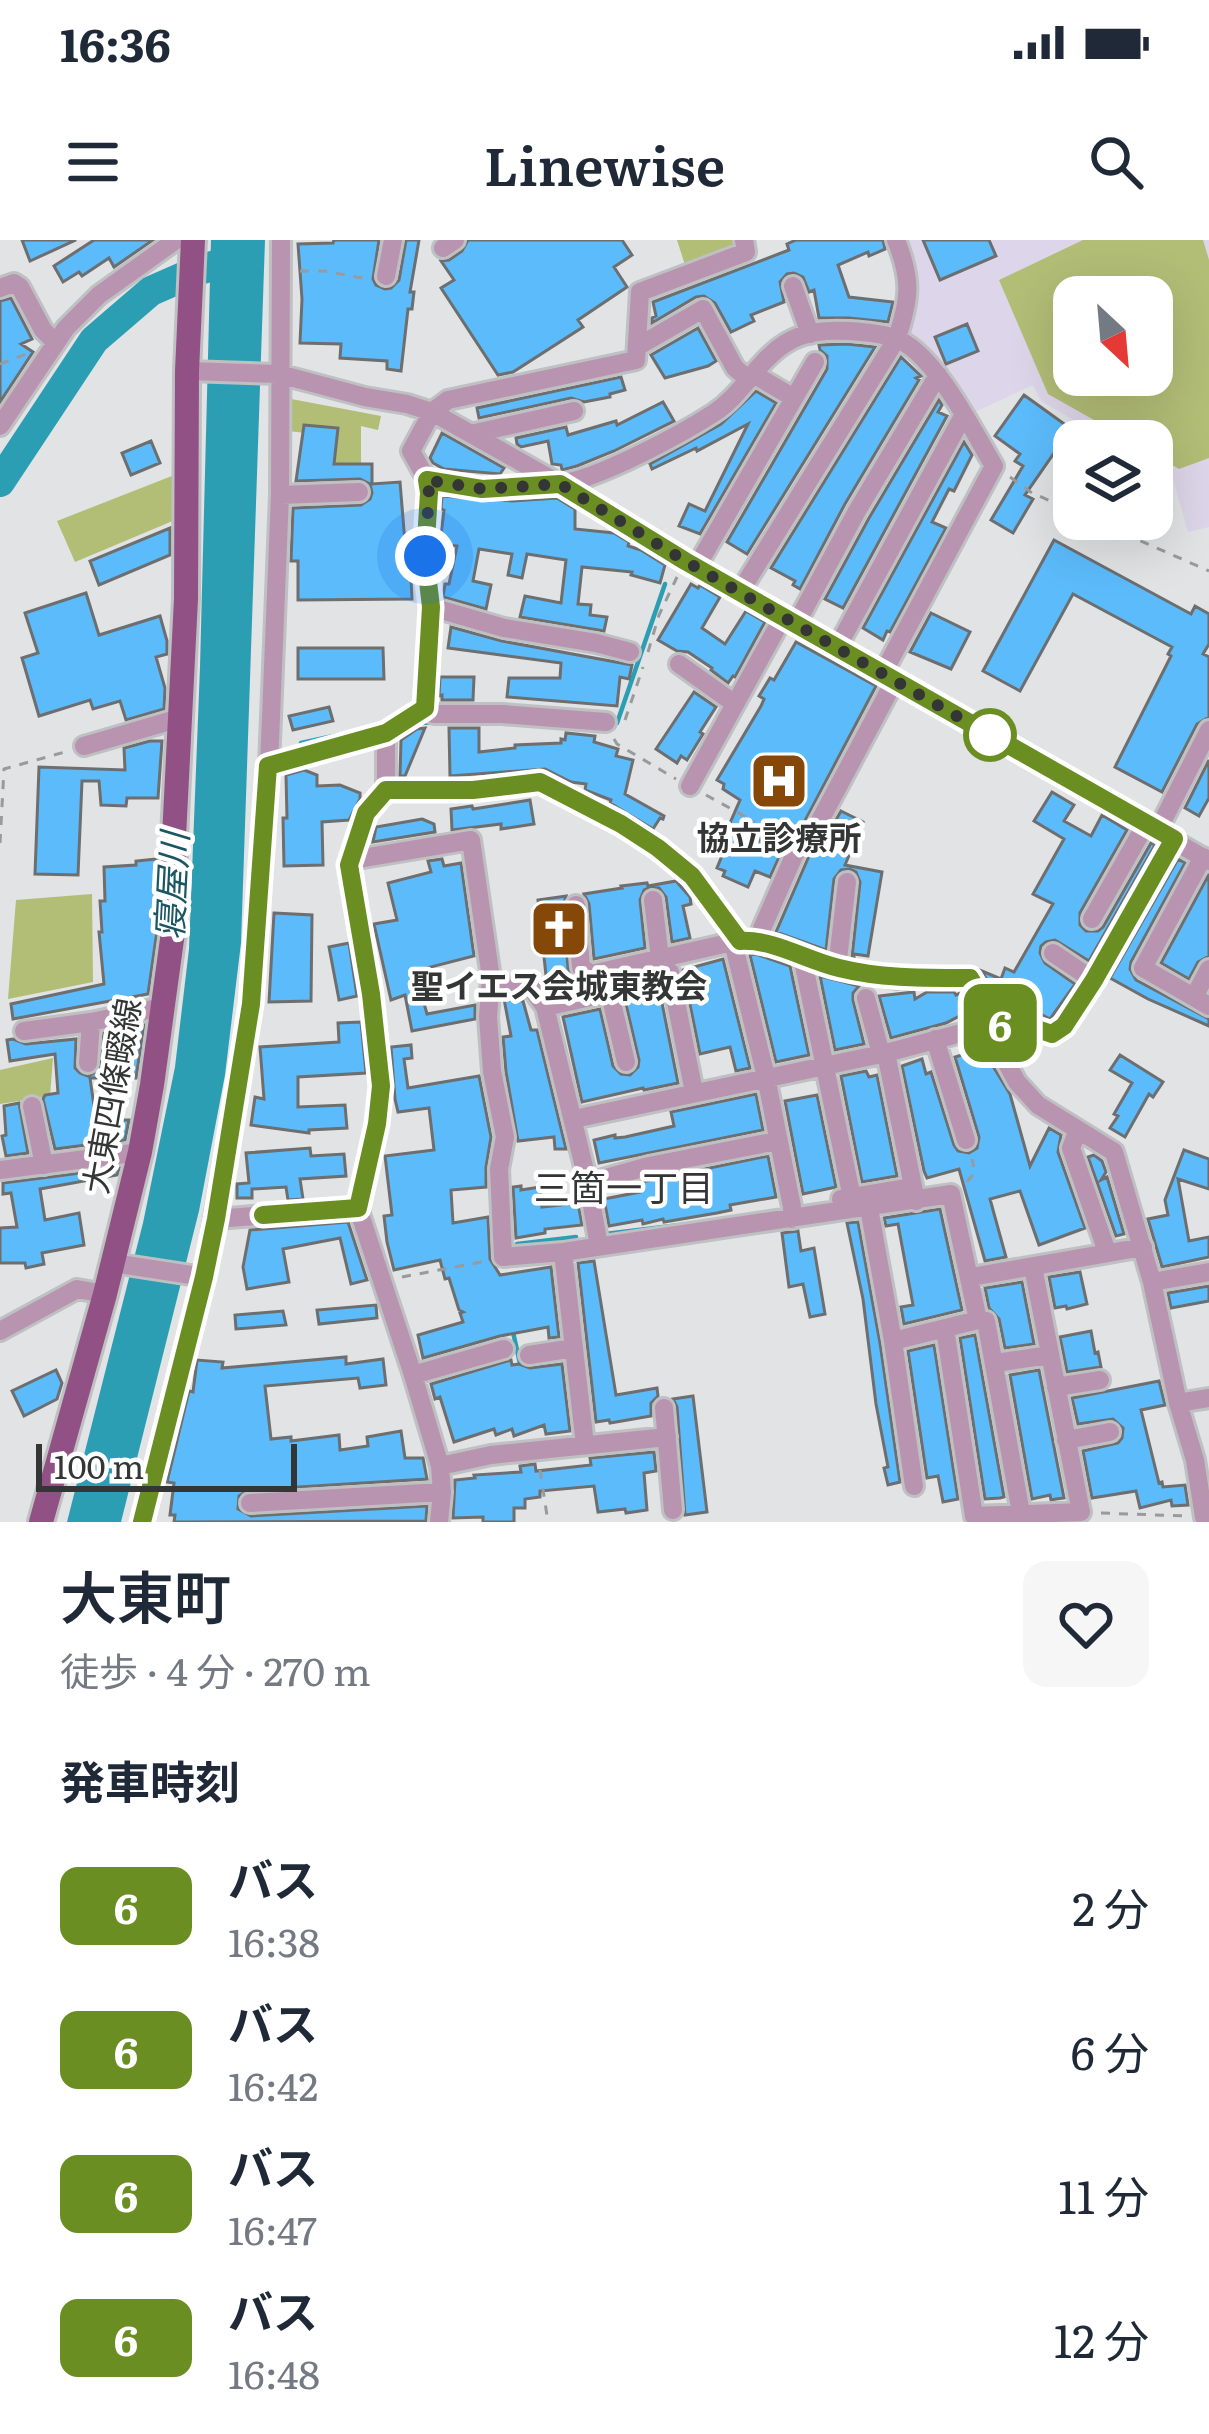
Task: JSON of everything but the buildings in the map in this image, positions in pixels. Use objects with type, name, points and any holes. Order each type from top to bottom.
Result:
[{"type":"main road","name":"大東四條畷線","points":[[41,1522],[106,1294],[122,1264],[173,932],[193,240]]},
{"type":"street","points":[[142,1522],[216,1219],[251,1004],[280,495],[273,374],[281,240]]},
{"type":"street","points":[[386,276],[393,240]]},
{"type":"street","points":[[425,708],[431,607],[425,556],[429,493],[411,451],[432,412],[448,400],[636,360],[640,292],[746,252],[744,240]]},
{"type":"street","points":[[740,592],[897,338],[908,304],[909,280],[896,240]]},
{"type":"street","points":[[0,426],[66,328],[98,295],[162,244]]},
{"type":"street","points":[[793,286],[810,334]]},
{"type":"street","points":[[0,288],[20,287],[43,330],[56,343]]},
{"type":"street","points":[[637,347],[703,309],[735,368],[794,398]]},
{"type":"street","points":[[427,480],[482,489],[578,480],[717,412],[764,360],[790,340],[824,330],[897,338],[938,375],[994,466],[808,842]]},
{"type":"street","points":[[691,564],[815,362]]},
{"type":"street","points":[[187,371],[273,374],[432,412],[1159,831],[1206,859],[1143,968],[1201,1001],[1209,969]]},
{"type":"street","points":[[690,786],[735,704],[938,375]]},
{"type":"street","points":[[471,434],[574,411]]},
{"type":"street","points":[[838,646],[963,416]]},
{"type":"street","points":[[280,495],[359,492]]},
{"type":"street","points":[[431,607],[504,628],[630,652]]},
{"type":"street","points":[[679,664],[735,704]]},
{"type":"street","points":[[268,766],[386,733],[425,708]]},
{"type":"street","points":[[425,708],[434,714],[502,714],[614,724]]},
{"type":"street","points":[[84,746],[180,718]]},
{"type":"street","points":[[574,1119],[884,1053],[1010,1020],[1052,1034],[1064,1026],[1094,980],[1209,730]]},
{"type":"street","points":[[386,733],[386,790],[366,813],[349,865],[381,1086],[358,1208],[440,1466],[440,1522]]},
{"type":"street","points":[[386,790],[473,790],[540,782],[621,824],[692,876],[743,941],[792,1214]]},
{"type":"street","points":[[1092,920],[1159,831]]},
{"type":"street","points":[[743,941],[797,849],[772,836]]},
{"type":"street","points":[[351,860],[471,840],[491,977],[492,1070],[505,1137],[499,1169],[503,1257],[563,1252],[915,1194],[951,1194],[978,1320]]},
{"type":"street","points":[[837,968],[847,882]]},
{"type":"street","points":[[652,900],[660,958]]},
{"type":"street","points":[[575,905],[580,967],[614,979],[670,971],[694,1092]]},
{"type":"street","points":[[545,1007],[600,995],[598,988],[660,958],[743,941],[837,968],[897,979],[970,978],[997,1024],[1000,1051],[1017,1082],[1038,1105],[1114,1152],[1152,1282],[1178,1402],[1202,1459],[1204,1517]]},
{"type":"street","points":[[1053,953],[1094,980]]},
{"type":"street","points":[[802,956],[893,1341],[914,1486]]},
{"type":"street","points":[[491,977],[503,985],[532,989],[545,1007],[574,1119],[598,1246]]},
{"type":"street","points":[[614,979],[626,1062]]},
{"type":"street","points":[[866,998],[884,1053],[915,1194]]},
{"type":"street","points":[[24,1031],[162,1007]]},
{"type":"street","points":[[88,1064],[91,1022]]},
{"type":"street","points":[[935,1039],[966,1140]]},
{"type":"street","points":[[32,1106],[44,1165]]},
{"type":"street","points":[[1078,1130],[1071,1148],[1107,1252]]},
{"type":"street","points":[[588,1183],[777,1141]]},
{"type":"street","points":[[0,1170],[140,1152]]},
{"type":"street","points":[[216,1219],[358,1208]]},
{"type":"street","points":[[970,1277],[1143,1247]]},
{"type":"street","points":[[563,1252],[586,1445]]},
{"type":"street","points":[[122,1264],[199,1277]]},
{"type":"street","points":[[945,1329],[974,1516],[1081,1512],[1033,1267]]},
{"type":"street","points":[[1152,1282],[1199,1278]]},
{"type":"street","points":[[0,1331],[77,1288],[106,1294]]},
{"type":"street","points":[[0,1317],[30,1314]]},
{"type":"street","points":[[893,1341],[986,1321],[1021,1513]]},
{"type":"street","points":[[529,1355],[574,1348]]},
{"type":"street","points":[[413,1375],[505,1349]]},
{"type":"street","points":[[996,1364],[1049,1355]]},
{"type":"street","points":[[1056,1387],[1100,1380]]},
{"type":"street","points":[[1178,1402],[1209,1398]]},
{"type":"street","points":[[664,1408],[673,1510]]},
{"type":"street","points":[[1066,1440],[1110,1432]]},
{"type":"street","points":[[440,1466],[491,1455],[667,1438]]},
{"type":"street","points":[[250,1503],[442,1492]]},
{"type":"street","points":[[356,1496],[358,1517]]},
{"type":"path","points":[[280,271],[380,281],[386,276]]},
{"type":"path","points":[[994,466],[1053,502]]},
{"type":"path","points":[[1139,540],[1209,571]]},
{"type":"path","points":[[614,724],[659,615],[691,564]]},
{"type":"path","points":[[0,843],[4,770],[84,746]]},
{"type":"path","points":[[951,1194],[975,1172],[966,1140]]},
{"type":"path","points":[[382,1281],[503,1257]]},
{"type":"path","points":[[538,1452],[548,1522]]},
{"type":"path","points":[[1081,1512],[1204,1517]]},
{"type":"shaded area","points":[[903,240],[1209,240],[1209,527],[1188,532],[1173,479],[1173,420],[1073,420],[1041,401],[1033,385],[973,413],[950,373],[909,331],[918,304],[913,263]]},
{"type":"green space","points":[[677,240],[736,240],[738,249],[686,268]]},
{"type":"green space","points":[[1083,240],[1203,240],[1209,260],[1209,458],[1179,469],[1173,465],[1173,420],[1094,420],[1048,394],[999,280]]},
{"type":"green space","points":[[286,398],[381,416],[378,430],[361,426],[361,468],[323,468],[326,435],[287,431]]},
{"type":"green space","points":[[177,474],[175,520],[75,562],[57,521]]},
{"type":"green space","points":[[92,894],[93,982],[8,999],[16,900]]},
{"type":"green space","points":[[53,1058],[50,1096],[0,1104],[0,1070]]},
{"type":"water","name":"寝屋川","points":[[211,240],[265,240],[241,943],[225,1075],[199,1211],[121,1522],[67,1522],[143,1223],[175,1067],[189,949]]},
{"type":"waterway","points":[[0,482],[94,340],[151,291],[233,260]]},
{"type":"waterway","points":[[617,723],[665,584]]},
{"type":"waterway","points":[[420,723],[439,722]]},
{"type":"waterway","points":[[301,743],[371,728]]},
{"type":"waterway","points":[[605,1234],[705,1222]]},
{"type":"waterway","points":[[517,1244],[576,1237]]},
{"type":"waterway","points":[[513,1332],[521,1368]]},
{"type":"bus line","name":"6","points":[[142,1522],[216,1219],[251,1004],[268,766],[386,733],[425,708],[431,607],[425,556],[427,480],[482,489],[560,484],[685,561],[1174,839],[1094,980],[1064,1026],[1052,1034],[1010,1020],[997,1024],[970,978],[897,979],[837,968],[757,940],[740,941],[692,876],[658,848],[540,782],[473,790],[386,790],[366,813],[349,865],[381,1086],[358,1208],[263,1215]]},
{"type":"place","name":"協立診療所","points":[[779,781]]},
{"type":"place","name":"聖イエス会城東教会","points":[[559,929]]},
{"type":"district","name":"三箇一丁目","points":[[624,1188]]},
{"type":"route","points":[[425,556],[427,480],[482,489],[560,484],[990,735]]}]
